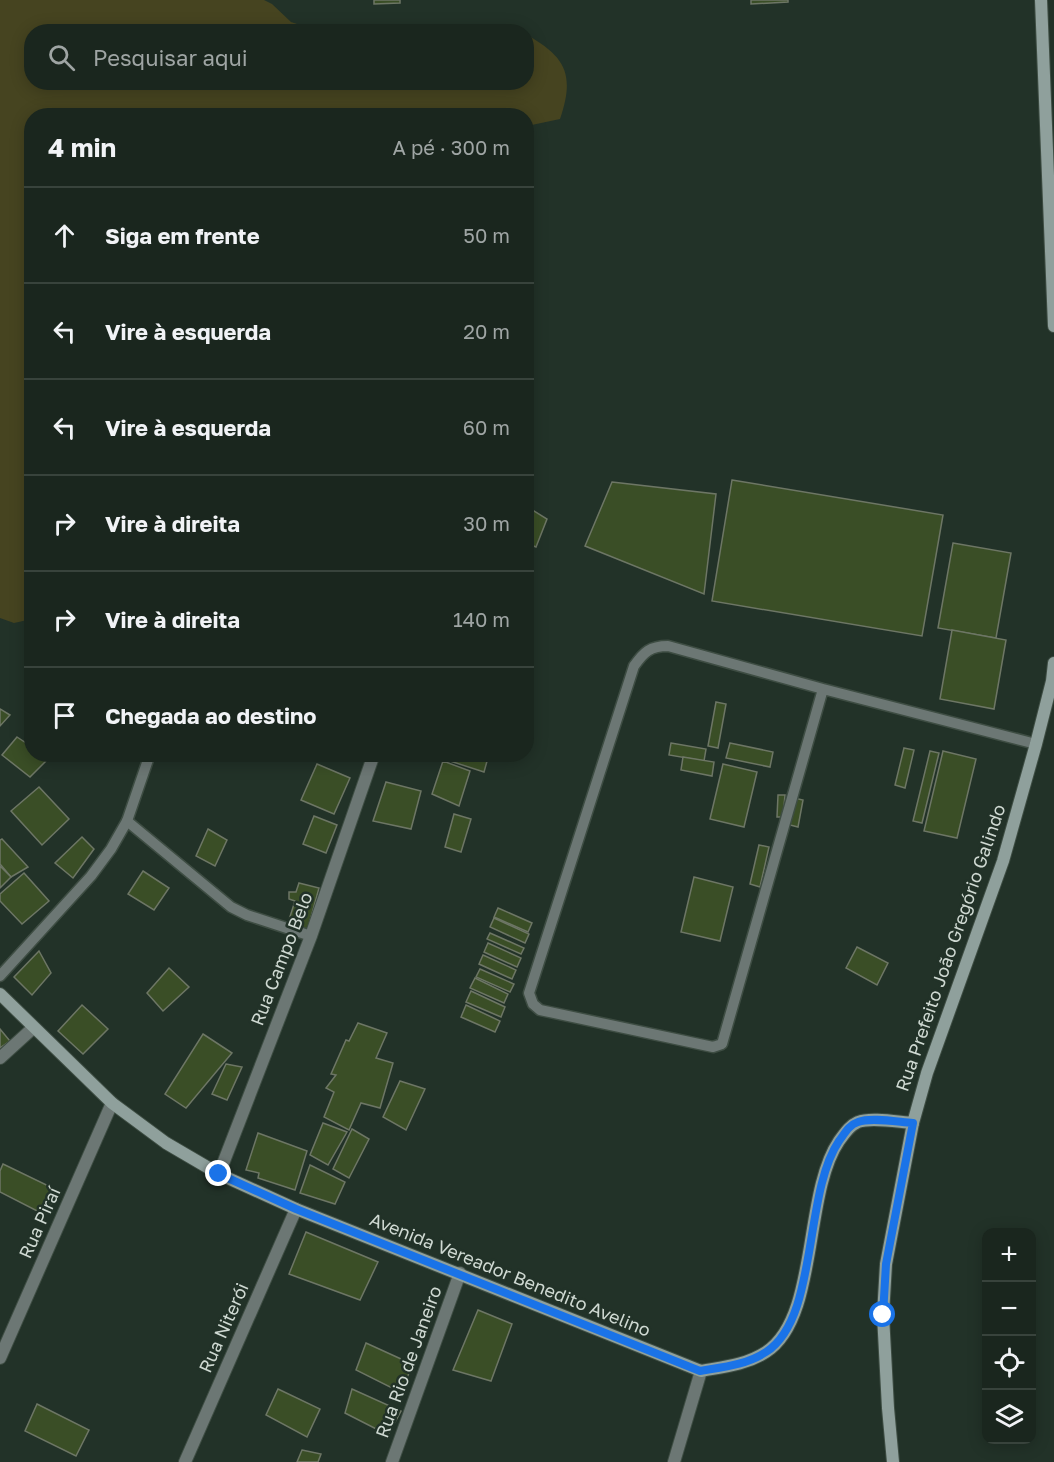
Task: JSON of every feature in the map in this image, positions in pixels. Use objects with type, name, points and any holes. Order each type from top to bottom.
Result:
[{"type":"main road","points":[[1041,0],[1054,326]]},
{"type":"main road","name":"Rua Prefeito João Gregório Galindo","points":[[893,1462],[883,1315],[886,1264],[913,1123],[927,1073],[1003,861],[1036,744],[1049,717],[1054,663]]},
{"type":"main road","name":"Avenida Vereador Benedito Avelino","points":[[0,994],[112,1103],[166,1143],[219,1174],[296,1209],[700,1371]]},
{"type":"main road","points":[[700,1371],[738,1365],[767,1352],[786,1331],[801,1294],[825,1171],[834,1149],[847,1129],[864,1120],[913,1123]]},
{"type":"street","name":"Rua Campo Belo","points":[[219,1174],[311,936],[371,762]]},
{"type":"street","points":[[0,1058],[33,1028]]},
{"type":"street","name":"Rua Piraí","points":[[0,1358],[112,1103]]},
{"type":"street","name":"Rua Niterói","points":[[185,1462],[296,1209]]},
{"type":"street","name":"Rua Rio de Janeiro","points":[[392,1462],[460,1273]]},
{"type":"street","points":[[674,1462],[700,1371]]},
{"type":"lane","points":[[823,689],[722,1044],[713,1047],[540,1010],[533,1004],[529,993],[634,666],[645,651],[656,646],[668,646],[1036,744]]},
{"type":"lane","points":[[0,976],[91,876],[111,849],[128,821],[147,762]]},
{"type":"lane","points":[[128,821],[231,907],[247,915],[311,936]]},
{"type":"shaded area","points":[[0,0],[264,0],[272,4],[291,22],[297,24],[24,24],[24,90],[534,90],[534,39],[551,51],[564,69],[567,90],[564,104],[560,119],[534,125],[534,108],[24,108],[24,621],[14,623],[0,618]]},
{"type":"building","points":[[374,0],[400,0],[400,3],[374,4]]},
{"type":"building","points":[[751,0],[788,0],[788,2],[751,4]]},
{"type":"building","points":[[732,480],[943,515],[922,636],[712,601]]},
{"type":"building","points":[[612,482],[716,494],[704,594],[585,546]]},
{"type":"building","points":[[534,511],[547,519],[536,547],[534,546]]},
{"type":"building","points":[[953,543],[1011,553],[996,638],[938,628]]},
{"type":"building","points":[[952,630],[1006,640],[994,709],[940,699]]},
{"type":"building","points":[[716,702],[726,704],[718,748],[708,746]]},
{"type":"building","points":[[0,709],[10,715],[0,726]]},
{"type":"building","points":[[17,737],[24,742],[24,762],[45,762],[30,777],[2,755]]},
{"type":"building","points":[[671,743],[706,749],[704,761],[669,755]]},
{"type":"building","points":[[730,743],[773,752],[770,767],[726,758]]},
{"type":"building","points":[[904,748],[914,750],[905,788],[895,785]]},
{"type":"building","points":[[930,751],[939,753],[922,823],[913,821]]},
{"type":"building","points":[[943,751],[976,759],[957,838],[924,831]]},
{"type":"building","points":[[683,757],[714,762],[712,776],[681,770]]},
{"type":"building","points":[[443,762],[470,771],[459,806],[432,794]]},
{"type":"building","points":[[453,762],[487,762],[484,772]]},
{"type":"building","points":[[317,764],[350,778],[334,814],[301,800]]},
{"type":"building","points":[[723,764],[757,772],[744,827],[710,819]]},
{"type":"building","points":[[386,782],[421,791],[411,829],[373,821]]},
{"type":"building","points":[[39,787],[69,819],[42,845],[11,811]]},
{"type":"building","points":[[778,795],[785,795],[783,817],[777,817]]},
{"type":"building","points":[[794,798],[803,800],[798,827],[790,825]]},
{"type":"building","points":[[454,814],[471,819],[461,852],[445,847]]},
{"type":"building","points":[[314,816],[337,825],[326,853],[303,844]]},
{"type":"building","points":[[208,829],[227,840],[215,866],[196,856]]},
{"type":"building","points":[[82,837],[94,849],[73,878],[55,863]]},
{"type":"building","points":[[2,839],[28,867],[11,877],[0,864],[0,840]]},
{"type":"building","points":[[759,845],[769,847],[760,887],[750,884]]},
{"type":"building","points":[[0,866],[11,877],[0,888]]},
{"type":"building","points":[[143,871],[169,888],[154,910],[128,894]]},
{"type":"building","points":[[24,873],[49,901],[22,924],[0,901],[0,894]]},
{"type":"building","points":[[694,877],[733,887],[720,941],[681,932]]},
{"type":"building","points":[[299,883],[319,888],[307,932],[287,926],[295,901],[289,899],[289,892],[296,892]]},
{"type":"building","points":[[498,908],[532,923],[528,932],[494,917]]},
{"type":"building","points":[[494,918],[529,934],[525,943],[490,927]]},
{"type":"building","points":[[490,933],[524,948],[521,954],[487,939]]},
{"type":"building","points":[[488,943],[521,958],[517,967],[484,952]]},
{"type":"building","points":[[857,947],[888,963],[877,985],[846,968]]},
{"type":"building","points":[[39,951],[51,973],[32,995],[14,977]]},
{"type":"building","points":[[483,955],[516,970],[512,979],[479,964]]},
{"type":"building","points":[[169,968],[189,987],[163,1011],[147,993]]},
{"type":"building","points":[[480,969],[514,984],[510,992],[476,977]]},
{"type":"building","points":[[475,978],[508,994],[504,1003],[470,988]]},
{"type":"building","points":[[471,991],[505,1007],[501,1017],[466,1002]]},
{"type":"building","points":[[82,1005],[108,1029],[83,1054],[58,1031]]},
{"type":"building","points":[[466,1005],[500,1021],[495,1032],[461,1017]]},
{"type":"building","points":[[358,1023],[387,1033],[376,1058],[393,1063],[380,1108],[361,1103],[349,1130],[324,1117],[334,1092],[326,1088],[336,1075],[331,1074],[346,1040],[349,1041]]},
{"type":"building","points":[[0,1029],[10,1041],[0,1048]]},
{"type":"building","points":[[203,1034],[232,1053],[186,1108],[165,1094]]},
{"type":"building","points":[[226,1064],[242,1067],[227,1100],[212,1094]]},
{"type":"building","points":[[400,1081],[425,1089],[406,1130],[383,1117]]},
{"type":"building","points":[[323,1123],[347,1132],[328,1165],[310,1155]]},
{"type":"building","points":[[352,1129],[369,1139],[349,1178],[333,1169]]},
{"type":"building","points":[[258,1133],[307,1151],[295,1190],[258,1178],[259,1173],[246,1170]]},
{"type":"building","points":[[3,1164],[59,1191],[45,1215],[0,1192],[0,1171]]},
{"type":"building","points":[[310,1165],[345,1182],[335,1204],[300,1193]]},
{"type":"building","points":[[306,1232],[378,1262],[360,1300],[289,1274]]},
{"type":"building","points":[[478,1310],[512,1324],[491,1381],[453,1370]]},
{"type":"building","points":[[366,1343],[412,1364],[402,1393],[356,1370]]},
{"type":"building","points":[[278,1389],[320,1409],[307,1437],[266,1415]]},
{"type":"building","points":[[352,1389],[401,1411],[388,1435],[345,1413]]},
{"type":"building","points":[[37,1404],[89,1430],[76,1456],[25,1431]]},
{"type":"building","points":[[302,1450],[321,1454],[318,1462],[297,1462]]},
{"type":"route","points":[[219,1174],[296,1209],[700,1371],[738,1365],[767,1352],[786,1331],[801,1294],[825,1171],[834,1149],[847,1129],[864,1120],[913,1123],[886,1264],[883,1315]]}]
